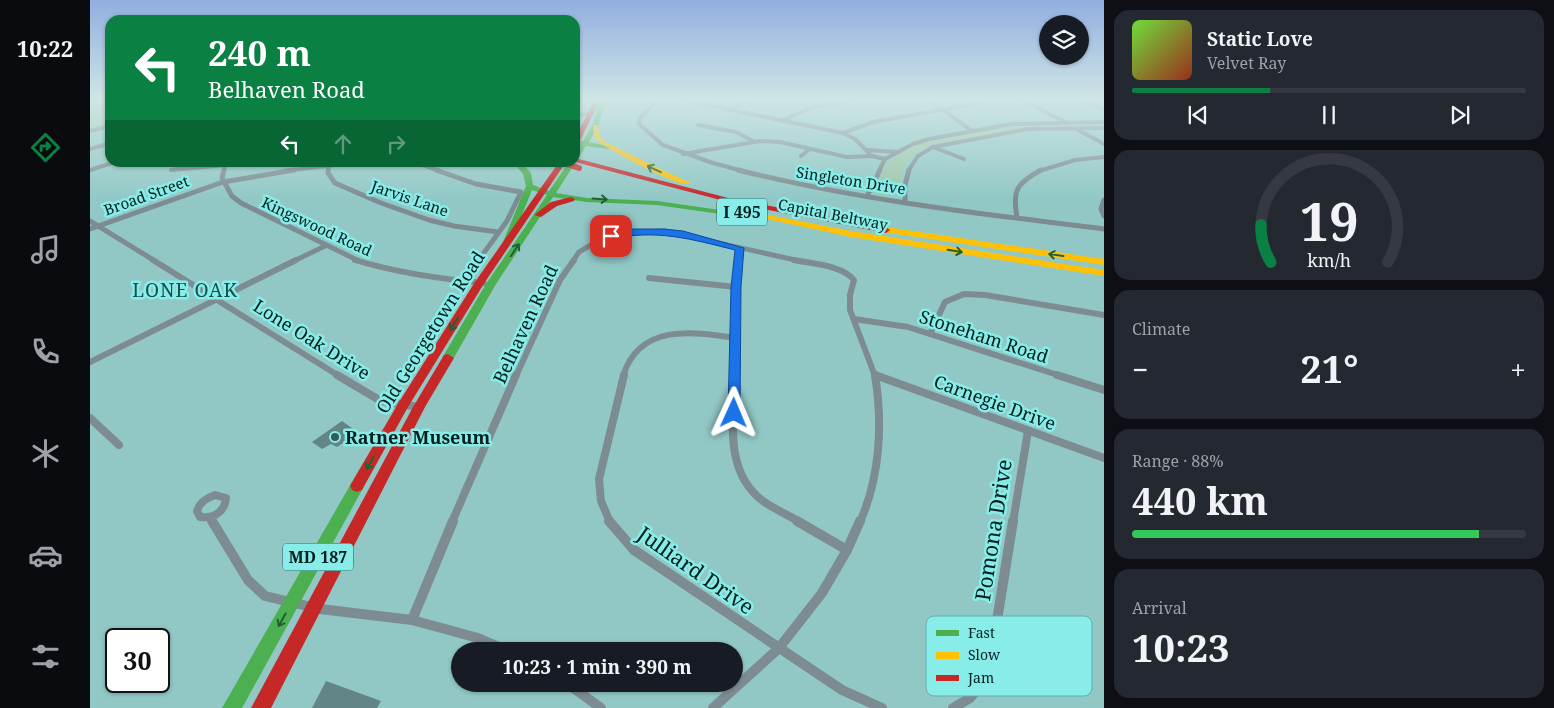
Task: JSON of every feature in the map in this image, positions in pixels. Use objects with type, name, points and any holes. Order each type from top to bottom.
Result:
[{"type":"main road","points":[[597,133],[598,137],[613,148],[651,168],[697,186],[743,200],[818,218]]},
{"type":"main road","points":[[580,140],[613,148]]},
{"type":"main road","name":"Capital Beltway","points":[[580,163],[711,196],[818,218],[1104,262]]},
{"type":"main road","name":"Capital Beltway","points":[[580,163],[744,212],[907,243],[1104,273]]},
{"type":"main road","points":[[507,242],[526,189],[526,173],[521,167]]},
{"type":"main road","name":"Old Georgetown Road","points":[[232,708],[403,405],[486,283],[538,215],[560,167]]},
{"type":"main road","name":"Old Georgetown Road","points":[[260,708],[507,242],[572,167]]},
{"type":"main road","points":[[526,189],[547,194],[581,198],[698,208],[907,243]]},
{"type":"main road","points":[[538,215],[554,204],[581,198]]},
{"type":"street","name":"Singleton Drive","points":[[645,133],[652,139],[682,154],[754,176],[905,202],[1104,229]]},
{"type":"street","points":[[738,133],[753,141]]},
{"type":"street","points":[[844,133],[868,150],[872,156]]},
{"type":"street","points":[[867,196],[885,159],[913,144],[961,133]]},
{"type":"street","points":[[905,202],[905,177],[910,165],[919,154],[933,147],[1006,133]]},
{"type":"street","points":[[1084,133],[1104,144]]},
{"type":"street","points":[[682,154],[753,141],[780,142],[846,156],[872,156],[885,159]]},
{"type":"street","points":[[90,149],[105,144]]},
{"type":"street","points":[[933,147],[964,159]]},
{"type":"street","points":[[802,156],[810,149]]},
{"type":"street","points":[[868,150],[898,152]]},
{"type":"street","points":[[1017,217],[1014,198],[1017,190],[1025,180],[1035,173],[1049,166],[1104,157]]},
{"type":"street","points":[[90,170],[105,165]]},
{"type":"street","points":[[183,167],[171,170],[198,167]]},
{"type":"street","points":[[223,182],[222,178],[225,167]]},
{"type":"street","name":"Broad Street","points":[[90,229],[223,182],[269,173],[321,167]]},
{"type":"street","name":"Jarvis Lane","points":[[330,167],[328,172],[335,183],[404,211],[452,225],[498,232]]},
{"type":"street","points":[[428,167],[476,184],[526,189]]},
{"type":"street","name":"Kingswood Road","points":[[223,182],[232,196],[241,203],[355,260],[384,269],[424,277],[486,283]]},
{"type":"street","name":"Old Georgetown Road","points":[[465,280],[526,189]]},
{"type":"street","points":[[1104,200],[1101,209],[1104,216]]},
{"type":"street","name":"Lone Oak Drive","points":[[90,221],[372,397],[381,401],[419,407]]},
{"type":"street","name":"Belhaven Road","points":[[412,620],[535,332],[560,280],[579,252],[601,239],[621,233],[649,231],[683,234],[839,270],[849,274],[854,280],[850,295],[850,310],[854,319]]},
{"type":"street","points":[[90,362],[326,246]]},
{"type":"street","points":[[740,248],[736,287],[735,338],[733,451],[736,465],[751,490],[763,501],[847,550]]},
{"type":"street","points":[[649,278],[736,287]]},
{"type":"street","points":[[930,334],[945,302],[964,294],[985,295],[1104,315]]},
{"type":"street","points":[[713,708],[779,648],[822,594],[847,550],[869,502],[878,455],[879,400],[875,376],[854,319]]},
{"type":"street","name":"Stoneham Road","points":[[854,319],[887,323],[930,334],[1104,390]]},
{"type":"street","name":"Julliard Drive","points":[[735,338],[708,334],[672,334],[654,340],[640,348],[630,359],[623,378],[600,479],[599,493],[606,516],[614,531],[634,550],[779,648]]},
{"type":"street","name":"Carnegie Drive","points":[[875,376],[904,384],[1104,458]]},
{"type":"street","points":[[90,418],[119,445]]},
{"type":"street","name":"Pomona Drive","points":[[998,616],[1028,430]]},
{"type":"street","points":[[209,517],[248,580],[265,596],[313,608],[412,620],[487,642]]},
{"type":"street","points":[[779,648],[842,690],[882,708]]},
{"type":"street","points":[[579,692],[601,708]]},
{"type":"street","name":"Pomona Drive","points":[[953,708],[972,696]]},
{"type":"green space","points":[[966,133],[999,133],[937,144],[918,152],[904,168],[899,196],[880,195],[875,192],[882,172],[895,156],[910,148]]},
{"type":"building","name":"Ratner Museum","points":[[342,421],[359,433],[337,447],[331,444],[322,449],[312,442]]},
{"type":"building","points":[[326,681],[381,701],[377,708],[312,708]]},
{"type":"traffic: fast","points":[[580,151],[591,133]]},
{"type":"traffic: fast","points":[[580,143],[609,147]]},
{"type":"traffic: fast","points":[[507,242],[530,186],[527,173],[521,167]]},
{"type":"traffic: fast","points":[[448,358],[491,284],[570,167]]},
{"type":"traffic: fast","points":[[530,186],[543,192],[572,199],[657,203],[727,213]]},
{"type":"traffic: fast","points":[[232,708],[357,486]]},
{"type":"traffic: slow","points":[[596,133],[597,137],[602,142],[651,168],[687,183]]},
{"type":"traffic: slow","points":[[720,207],[851,234],[1104,273]]},
{"type":"traffic: slow","points":[[886,230],[1104,262]]},
{"type":"traffic: jam","points":[[580,161],[732,201],[886,230]]},
{"type":"traffic: jam","points":[[357,486],[403,405],[480,282],[560,167]]},
{"type":"traffic: jam","points":[[538,215],[554,204],[571,199]]},
{"type":"traffic: jam","points":[[261,708],[419,407],[448,358]]},
{"type":"place","name":"Ratner Museum","points":[[335,437]]},
{"type":"district","name":"LONE OAK","points":[[185,290]]},
{"type":"route","points":[[611,236],[631,232],[664,231],[740,248],[736,287],[734,413]]}]
